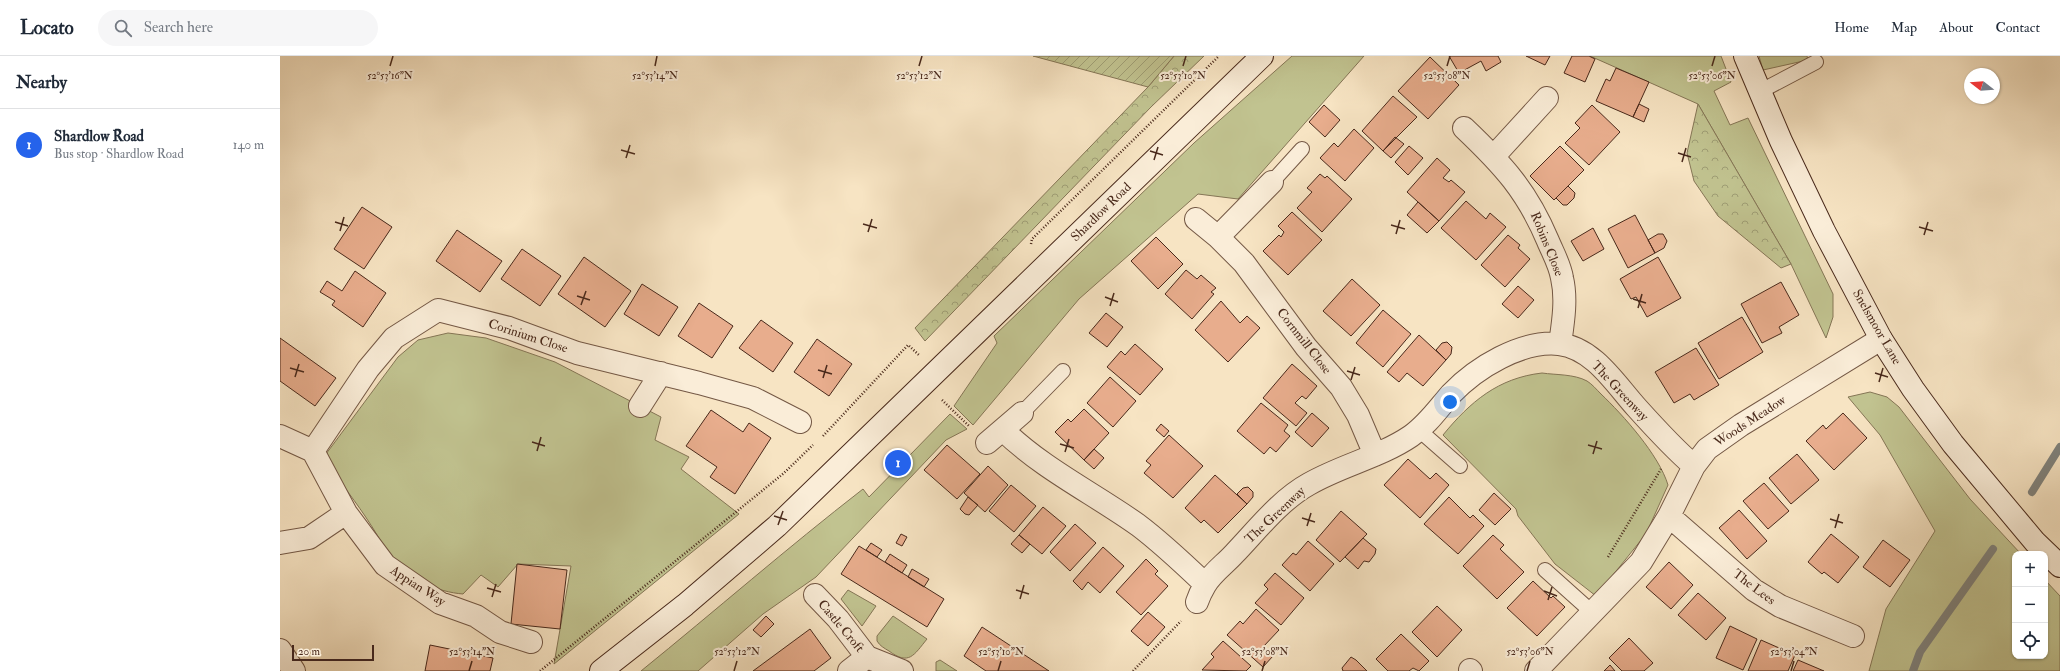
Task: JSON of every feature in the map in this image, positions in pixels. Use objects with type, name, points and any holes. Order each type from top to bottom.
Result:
[{"type":"street","name":"Shardlow Road","points":[[601,671],[685,605],[777,526],[1262,56]]},
{"type":"street","name":"Snelsmoor Lane","points":[[1745,56],[1759,92],[1824,232],[1881,339],[1913,389],[1953,444],[2035,542],[2060,566]]},
{"type":"street","points":[[1494,156],[1547,98]]},
{"type":"street","name":"Robins Close","points":[[1464,128],[1494,156],[1528,199],[1540,222],[1559,269],[1564,294],[1560,344]]},
{"type":"street","points":[[1218,237],[1272,182]]},
{"type":"street","name":"Cornmill Close","points":[[1196,219],[1218,237],[1244,263],[1306,347],[1341,387],[1358,415],[1375,455]]},
{"type":"street","name":"Corinium Close","points":[[313,451],[368,370],[394,338],[438,310],[509,328],[577,353],[661,373],[753,398],[800,422]]},
{"type":"street","name":"Woods Meadow","points":[[1536,671],[1641,562],[1669,516],[1694,466],[1707,449],[1741,425],[1881,339]]},
{"type":"street","name":"The Greenway","points":[[1201,593],[1275,511],[1296,493],[1309,484],[1340,469],[1401,443],[1419,430],[1452,394],[1478,370],[1498,359],[1523,349],[1546,344],[1560,344],[1577,350],[1607,372],[1674,448],[1694,466]]},
{"type":"street","points":[[640,406],[661,373]]},
{"type":"street","points":[[1022,412],[995,437],[1019,445],[1062,477],[1139,526],[1201,593]]},
{"type":"street","points":[[280,436],[313,451]]},
{"type":"street","name":"Appian Way","points":[[313,451],[346,513],[385,565],[440,602],[476,616],[500,632],[531,642]]},
{"type":"street","points":[[280,543],[309,538],[346,513]]},
{"type":"street","name":"The Lees","points":[[1669,516],[1754,590],[1780,606],[1853,636]]},
{"type":"street","name":"Castle Croft","points":[[815,595],[838,619],[867,657],[902,671]]},
{"type":"street","points":[[280,650],[294,671]]},
{"type":"street","name":"Castle Croft","points":[[849,671],[867,657]]},
{"type":"lane","points":[[1759,92],[1816,62]]},
{"type":"lane","points":[[1272,182],[1302,149]]},
{"type":"lane","points":[[1022,412],[1063,371]]},
{"type":"lane","points":[[1419,430],[1460,466]]},
{"type":"lane","points":[[1545,570],[1593,613]]},
{"type":"path","points":[[820,438],[908,345],[931,377],[995,437]]},
{"type":"path","points":[[540,671],[784,473],[816,442]]},
{"type":"path","points":[[1605,562],[1674,448]]},
{"type":"path","points":[[1133,671],[1169,635],[1201,593]]},
{"type":"green space","points":[[1033,56],[1174,56],[1148,87]]},
{"type":"green space","points":[[1174,56],[1204,56],[1151,107],[925,341],[915,328],[1148,87]]},
{"type":"green space","points":[[1292,56],[1364,56],[1238,199],[1198,194],[1079,299],[973,425],[954,406],[997,343],[994,336],[1194,143]]},
{"type":"green space","points":[[1590,56],[1721,56],[1731,82],[1714,91],[1730,125],[1748,118],[1833,294],[1833,317],[1826,338],[1791,264],[1698,104]]},
{"type":"green space","points":[[1759,56],[1807,56],[1808,60],[1763,70]]},
{"type":"green space","points":[[1698,104],[1791,264],[1781,268],[1718,216],[1694,181],[1687,153]]},
{"type":"green space","points":[[448,333],[486,338],[555,362],[661,417],[655,440],[689,457],[681,469],[739,514],[554,664],[571,566],[518,564],[498,587],[481,575],[463,594],[444,591],[425,584],[408,573],[390,555],[369,521],[339,478],[326,454],[398,357],[418,340]]},
{"type":"green space","points":[[1542,373],[1576,377],[1591,384],[1619,413],[1649,449],[1657,461],[1668,485],[1646,534],[1596,596],[1555,564],[1518,516],[1516,509],[1443,435],[1475,402],[1498,386],[1512,380]]},
{"type":"green space","points":[[1870,392],[1887,397],[1899,407],[1970,499],[2018,551],[2012,551],[2012,659],[2048,659],[2048,583],[2060,596],[2060,671],[1869,671],[1886,609],[1935,531],[1880,435],[1848,397]]},
{"type":"green space","points":[[950,414],[967,429],[946,440],[816,577],[763,614],[698,671],[641,671],[863,489],[869,497]]},
{"type":"green space","points":[[848,590],[876,606],[862,626],[841,599]]},
{"type":"green space","points":[[893,616],[927,639],[911,657],[902,658],[882,647],[877,641],[877,636]]},
{"type":"green space","points":[[940,660],[957,671],[936,671],[936,662]]},
{"type":"building","points":[[1449,56],[1498,56],[1501,62],[1486,71],[1481,61],[1459,73]]},
{"type":"building","points":[[1526,56],[1550,56],[1545,65]]},
{"type":"building","points":[[1572,56],[1589,56],[1595,59],[1585,82],[1564,73]]},
{"type":"building","points":[[1430,57],[1459,85],[1428,119],[1398,91]]},
{"type":"building","points":[[1616,68],[1649,82],[1633,117],[1596,101],[1606,79],[1610,81]]},
{"type":"building","points":[[1393,96],[1417,117],[1383,151],[1362,131]]},
{"type":"building","points":[[1639,104],[1649,109],[1644,122],[1633,117]]},
{"type":"building","points":[[1324,105],[1340,120],[1325,137],[1309,122]]},
{"type":"building","points":[[1592,105],[1620,132],[1589,165],[1565,143],[1580,128],[1575,123]]},
{"type":"building","points":[[1354,129],[1374,148],[1345,181],[1320,158],[1334,143],[1338,147]]},
{"type":"building","points":[[1395,137],[1404,144],[1391,158],[1383,151]]},
{"type":"building","points":[[1409,146],[1423,158],[1408,175],[1395,162]]},
{"type":"building","points":[[1560,146],[1584,170],[1554,200],[1530,176]]},
{"type":"building","points":[[1437,158],[1450,170],[1443,178],[1449,182],[1451,180],[1465,192],[1439,221],[1407,192]]},
{"type":"building","points":[[1320,174],[1325,178],[1327,176],[1352,199],[1322,232],[1297,208],[1312,192],[1307,188]]},
{"type":"building","points":[[1568,186],[1575,193],[1574,198],[1567,205],[1563,205],[1556,198]]},
{"type":"building","points":[[1466,201],[1486,219],[1490,213],[1506,227],[1476,260],[1441,228]]},
{"type":"building","points":[[1418,202],[1439,221],[1427,233],[1407,215]]},
{"type":"building","points":[[362,207],[392,227],[364,269],[334,249]]},
{"type":"building","points":[[1292,212],[1322,240],[1288,275],[1263,251],[1279,235],[1281,237],[1284,232],[1278,226]]},
{"type":"building","points":[[1635,215],[1655,253],[1628,268],[1608,229]]},
{"type":"building","points":[[1593,228],[1604,249],[1583,261],[1571,241]]},
{"type":"building","points":[[457,230],[502,261],[480,292],[436,261]]},
{"type":"building","points":[[1658,234],[1663,234],[1667,241],[1664,248],[1655,253],[1648,240]]},
{"type":"building","points":[[1508,235],[1520,245],[1518,248],[1530,259],[1505,287],[1481,265]]},
{"type":"building","points":[[1156,237],[1183,264],[1158,289],[1131,261]]},
{"type":"building","points":[[522,249],[561,276],[540,306],[501,279]]},
{"type":"building","points":[[584,257],[631,291],[605,327],[558,294]]},
{"type":"building","points":[[1658,257],[1681,298],[1647,317],[1636,297],[1631,299],[1620,279]]},
{"type":"building","points":[[1186,270],[1197,279],[1201,275],[1216,288],[1211,292],[1214,294],[1192,319],[1165,294]]},
{"type":"building","points":[[355,271],[386,293],[363,327],[332,305],[335,301],[320,292],[327,281],[342,291]]},
{"type":"building","points":[[1352,279],[1380,305],[1351,336],[1323,311]]},
{"type":"building","points":[[1781,282],[1799,315],[1779,327],[1782,333],[1762,343],[1741,304]]},
{"type":"building","points":[[642,284],[678,307],[659,336],[624,314]]},
{"type":"building","points":[[1518,286],[1534,300],[1518,318],[1502,304]]},
{"type":"building","points":[[1221,301],[1240,323],[1247,316],[1260,328],[1228,362],[1195,330]]},
{"type":"building","points":[[699,303],[733,326],[712,358],[678,336]]},
{"type":"building","points":[[1383,310],[1411,334],[1383,367],[1356,343]]},
{"type":"building","points":[[1106,313],[1123,327],[1107,347],[1089,333]]},
{"type":"building","points":[[1742,317],[1763,352],[1719,379],[1698,343]]},
{"type":"building","points":[[761,320],[793,343],[773,372],[739,348]]},
{"type":"building","points":[[1419,335],[1446,360],[1423,386],[1407,373],[1399,382],[1387,372]]},
{"type":"building","points":[[280,338],[336,378],[315,406],[280,381]]},
{"type":"building","points":[[817,339],[852,364],[829,396],[794,372]]},
{"type":"building","points":[[1447,342],[1452,347],[1451,354],[1446,360],[1436,350],[1442,343]]},
{"type":"building","points":[[1135,344],[1163,369],[1140,395],[1107,367],[1121,351],[1125,355]]},
{"type":"building","points":[[1696,348],[1719,385],[1694,400],[1690,394],[1674,403],[1655,372]]},
{"type":"building","points":[[1292,364],[1317,386],[1306,399],[1302,396],[1295,403],[1307,413],[1296,426],[1263,398]]},
{"type":"building","points":[[1110,377],[1136,401],[1113,427],[1087,403]]},
{"type":"building","points":[[1261,403],[1288,425],[1284,431],[1290,436],[1276,452],[1270,447],[1264,454],[1237,431]]},
{"type":"building","points":[[1084,409],[1109,433],[1084,460],[1055,432],[1068,419],[1071,422]]},
{"type":"building","points":[[711,410],[743,432],[749,423],[771,438],[735,494],[710,477],[717,467],[686,446]]},
{"type":"building","points":[[1312,413],[1329,428],[1312,447],[1295,432]]},
{"type":"building","points":[[1843,413],[1867,438],[1834,470],[1806,441],[1823,425],[1826,429]]},
{"type":"building","points":[[1161,424],[1169,431],[1164,437],[1156,430]]},
{"type":"building","points":[[1169,435],[1203,466],[1173,498],[1144,473],[1151,465],[1146,461]]},
{"type":"building","points":[[947,445],[980,474],[957,499],[924,470]]},
{"type":"building","points":[[1094,449],[1104,458],[1094,469],[1084,460]]},
{"type":"building","points":[[1797,454],[1819,480],[1791,504],[1769,478]]},
{"type":"building","points":[[1408,459],[1430,479],[1436,473],[1449,485],[1420,518],[1384,485]]},
{"type":"building","points":[[988,466],[1008,485],[985,512],[964,493]]},
{"type":"building","points":[[1215,475],[1247,504],[1218,533],[1204,520],[1201,523],[1185,508]]},
{"type":"building","points":[[1764,483],[1789,511],[1768,529],[1743,501]]},
{"type":"building","points":[[1011,485],[1036,506],[1014,532],[989,511]]},
{"type":"building","points":[[1248,487],[1253,492],[1253,497],[1247,504],[1237,494],[1243,488]]},
{"type":"building","points":[[1494,493],[1511,509],[1495,525],[1479,510]]},
{"type":"building","points":[[968,497],[978,505],[969,515],[965,514],[960,509]]},
{"type":"building","points":[[1449,497],[1470,518],[1473,515],[1484,526],[1458,554],[1424,524]]},
{"type":"building","points":[[1043,507],[1066,526],[1042,554],[1019,535]]},
{"type":"building","points":[[1739,510],[1767,541],[1747,559],[1719,528]]},
{"type":"building","points":[[1341,511],[1367,534],[1340,562],[1316,540]]},
{"type":"building","points":[[1075,524],[1096,543],[1070,571],[1050,552]]},
{"type":"building","points":[[901,534],[907,537],[902,546],[896,543]]},
{"type":"building","points":[[1831,534],[1859,557],[1838,583],[1824,572],[1822,574],[1808,562]]},
{"type":"building","points":[[1019,535],[1030,544],[1022,553],[1011,544]]},
{"type":"building","points":[[1493,535],[1504,545],[1500,549],[1524,572],[1497,599],[1463,566]]},
{"type":"building","points":[[1363,538],[1376,549],[1375,554],[1369,562],[1364,561],[1358,569],[1345,557]]},
{"type":"building","points":[[1883,540],[1910,560],[1890,587],[1863,567]]},
{"type":"building","points":[[1308,541],[1334,564],[1310,591],[1282,565],[1293,553],[1296,555]]},
{"type":"building","points":[[871,543],[882,550],[877,557],[866,550]]},
{"type":"building","points":[[859,546],[944,599],[927,627],[841,574]]},
{"type":"building","points":[[1103,547],[1124,566],[1100,593],[1088,582],[1082,590],[1073,581]]},
{"type":"building","points":[[890,554],[907,565],[902,573],[885,562]]},
{"type":"building","points":[[1146,559],[1158,571],[1155,574],[1168,586],[1141,615],[1116,592]]},
{"type":"building","points":[[1669,562],[1693,585],[1671,609],[1646,587]]},
{"type":"building","points":[[517,564],[567,570],[560,629],[511,624]]},
{"type":"building","points":[[912,569],[929,579],[924,587],[908,577]]},
{"type":"building","points":[[1275,573],[1304,598],[1281,625],[1255,603],[1268,589],[1264,585]]},
{"type":"building","points":[[1533,581],[1551,598],[1553,596],[1565,607],[1537,636],[1507,608]]},
{"type":"building","points":[[1698,593],[1726,618],[1706,640],[1678,615]]},
{"type":"building","points":[[1437,606],[1462,630],[1437,657],[1412,632]]},
{"type":"building","points":[[1256,609],[1279,630],[1263,647],[1273,656],[1263,667],[1227,635],[1240,621],[1243,624]]},
{"type":"building","points":[[1148,612],[1165,627],[1148,646],[1131,631]]},
{"type":"building","points":[[766,616],[774,624],[761,637],[753,630]]},
{"type":"building","points":[[1730,626],[1757,639],[1743,670],[1716,658]]},
{"type":"building","points":[[982,627],[1049,671],[986,671],[964,656]]},
{"type":"building","points":[[810,629],[831,658],[814,671],[753,671]]},
{"type":"building","points":[[1401,634],[1429,661],[1419,671],[1413,668],[1409,671],[1388,671],[1376,659]]},
{"type":"building","points":[[1629,638],[1653,663],[1644,671],[1622,671],[1609,658]]},
{"type":"building","points":[[1761,640],[1795,655],[1788,671],[1748,671]]},
{"type":"building","points":[[1223,641],[1251,666],[1246,671],[1202,670],[1214,657],[1211,654]]},
{"type":"building","points":[[430,645],[493,658],[490,671],[425,671]]},
{"type":"building","points":[[1351,657],[1367,671],[1343,671],[1342,668]]},
{"type":"building","points":[[1798,660],[1824,671],[1793,671]]},
{"type":"building","points":[[1610,665],[1615,671],[1604,671]]},
{"type":"waterway","points":[[2032,492],[2060,447]]},
{"type":"waterway","points":[[1913,671],[1920,652],[1993,549]]},
{"type":"place","name":"Shardlow Road","points":[[898,463]]}]
